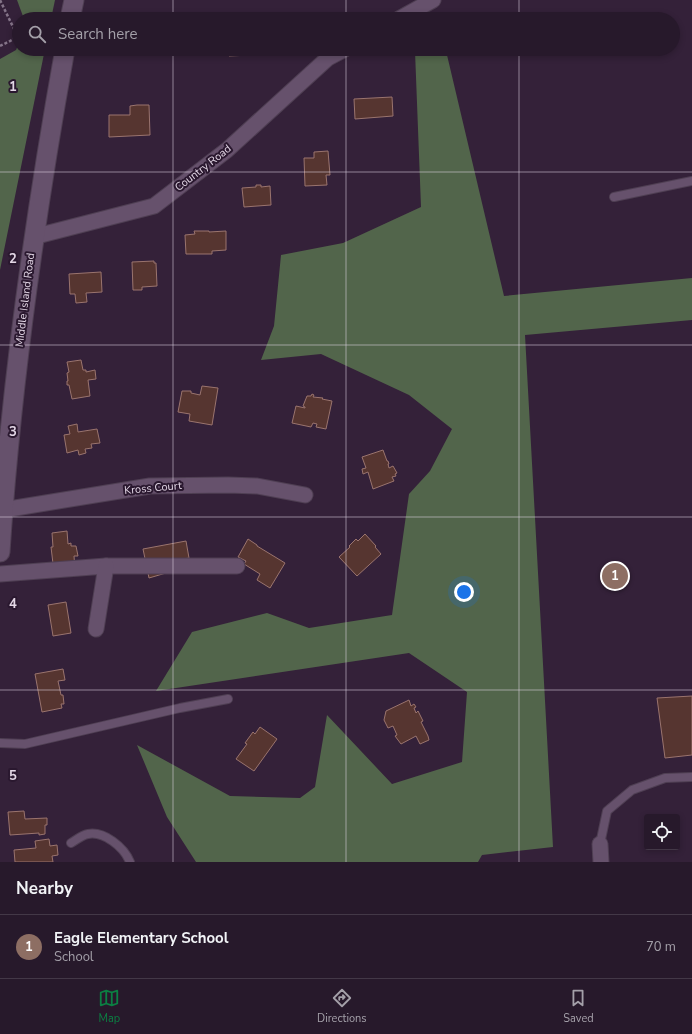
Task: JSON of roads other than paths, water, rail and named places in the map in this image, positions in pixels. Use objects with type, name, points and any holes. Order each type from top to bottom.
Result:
[{"type":"street","points":[[71,12],[74,0]]},
{"type":"street","points":[[412,12],[433,0]]},
{"type":"street","name":"Middle Island Road","points":[[0,552],[2,509],[23,310],[48,142],[64,56]]},
{"type":"street","name":"Country Road","points":[[33,237],[154,206],[227,150],[332,56]]},
{"type":"street","points":[[0,417],[4,415],[14,389]]},
{"type":"street","name":"Kross Court","points":[[2,509],[150,486],[197,484],[249,486],[305,495]]},
{"type":"street","points":[[96,629],[106,566]]},
{"type":"street","points":[[0,574],[106,566],[237,566]]},
{"type":"street","points":[[600,844],[601,862]]},
{"type":"lane","points":[[614,197],[692,181]]},
{"type":"lane","points":[[0,743],[25,744],[180,708],[228,699]]},
{"type":"lane","points":[[600,844],[607,811],[632,790],[665,778],[692,777]]},
{"type":"lane","points":[[71,843],[86,834],[95,834],[106,837],[119,846],[130,862]]},
{"type":"place","name":"Eagle Elementary School","points":[[615,576]]}]
